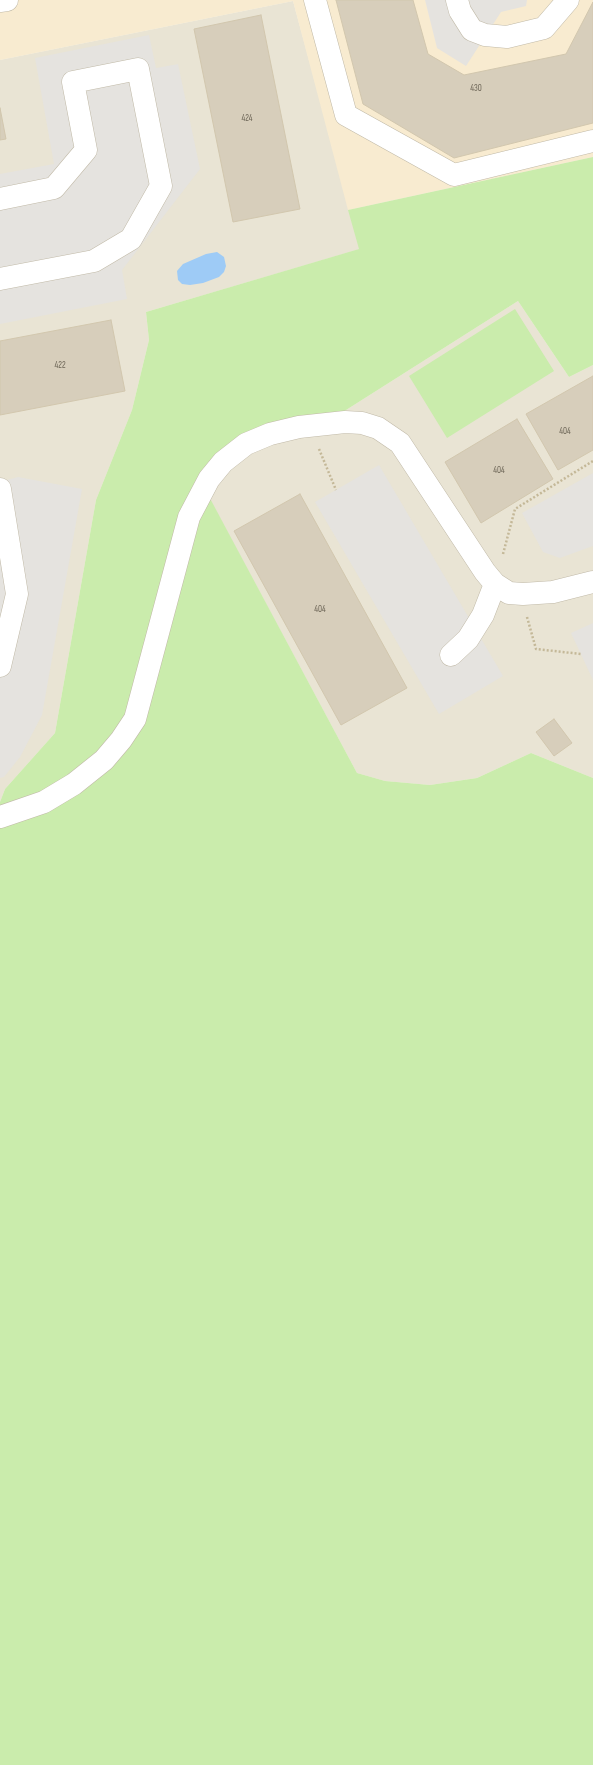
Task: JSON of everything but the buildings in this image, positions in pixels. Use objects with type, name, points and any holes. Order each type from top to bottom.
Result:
[{"type":"lane","points":[[0,1],[7,0]]},
{"type":"lane","points":[[315,0],[346,115],[454,175],[593,141]]},
{"type":"lane","points":[[457,0],[460,11],[472,30],[485,35],[507,37],[544,28],[568,0]]},
{"type":"lane","points":[[0,199],[54,188],[86,150],[74,82],[138,69],[161,186],[131,239],[94,261],[0,279]]},
{"type":"lane","points":[[0,817],[44,802],[74,784],[104,760],[121,740],[134,719],[189,517],[209,479],[223,462],[246,444],[270,434],[299,427],[328,423],[357,423],[378,428],[400,443],[485,572],[495,584],[509,593],[523,594],[553,592],[593,582]]},
{"type":"lane","points":[[0,489],[17,594],[0,666]]},
{"type":"lane","points":[[451,655],[468,639],[483,615],[495,584]]},
{"type":"path","points":[[317,445],[336,490]]},
{"type":"path","points":[[495,584],[514,509],[593,461]]},
{"type":"path","points":[[526,612],[536,649],[581,654]]},
{"type":"shaded area","points":[[0,0],[593,0],[593,157],[348,210],[293,1],[0,60]]},
{"type":"shaded area","points":[[425,0],[527,0],[526,6],[501,12],[466,66],[437,48]]},
{"type":"shaded area","points":[[293,1],[360,249],[146,312],[149,340],[132,410],[96,500],[55,733],[5,789],[0,802],[0,60]]},
{"type":"shaded area","points":[[149,35],[156,68],[178,64],[200,169],[122,270],[127,299],[0,324],[0,174],[54,164],[35,58]]},
{"type":"shaded area","points":[[518,301],[569,377],[593,365],[593,778],[531,753],[477,778],[430,785],[385,781],[357,773],[205,490],[223,464],[324,424]]},
{"type":"shaded area","points":[[379,465],[503,676],[439,714],[315,502]]},
{"type":"shaded area","points":[[593,473],[593,546],[560,558],[543,552],[522,513]]},
{"type":"shaded area","points":[[18,477],[82,489],[42,715],[20,757],[4,777],[0,778],[0,482]]},
{"type":"shaded area","points":[[593,623],[593,680],[571,633]]},
{"type":"green space","points":[[593,157],[593,365],[569,377],[518,301],[324,424],[270,436],[205,489],[357,773],[385,781],[430,785],[477,778],[531,753],[593,778],[593,1765],[0,1765],[0,802],[5,789],[55,733],[96,500],[132,410],[149,340],[146,312],[359,249],[348,210]]},
{"type":"green space","points":[[515,309],[554,371],[447,438],[409,376]]},
{"type":"water","points":[[217,252],[224,257],[226,266],[224,272],[219,277],[203,283],[190,285],[182,284],[178,280],[177,271],[183,264],[206,254]]}]
